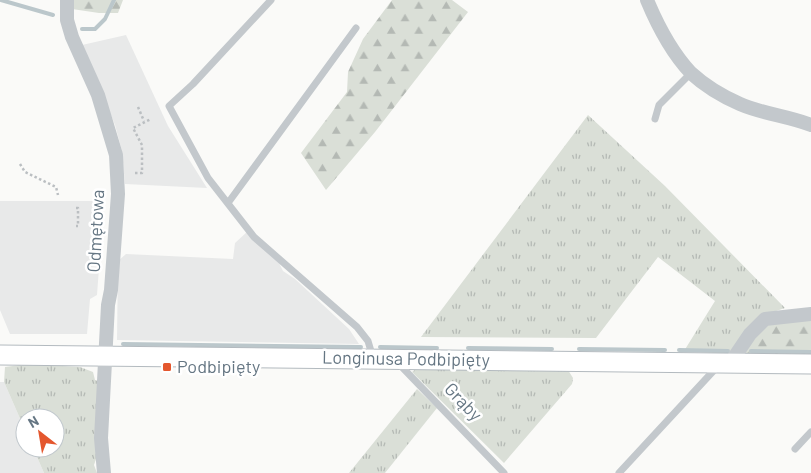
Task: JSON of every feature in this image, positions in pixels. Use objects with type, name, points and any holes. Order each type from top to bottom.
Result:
[{"type":"street","name":"Odmętowa","points":[[67,0],[67,20],[72,37],[98,95],[116,155],[118,194],[111,290],[108,305],[101,438],[104,473]]},
{"type":"street","points":[[647,0],[664,35],[691,72],[711,88],[740,104],[811,124]]},
{"type":"street","points":[[726,362],[765,319],[811,314]]},
{"type":"street","name":"Longinusa Podbipięty","points":[[0,356],[394,358],[811,364]]},
{"type":"lane","points":[[271,0],[170,106],[208,178],[254,237],[357,327],[368,341],[373,358]]},
{"type":"lane","points":[[228,203],[356,28]]},
{"type":"lane","points":[[655,119],[659,105],[691,72]]},
{"type":"lane","name":"Grąby","points":[[394,358],[504,473]]},
{"type":"lane","points":[[619,473],[726,362]]},
{"type":"lane","points":[[795,449],[811,432]]},
{"type":"path","points":[[138,107],[145,123]]},
{"type":"path","points":[[135,173],[142,173],[142,145],[133,128],[151,119]]},
{"type":"path","points":[[20,164],[25,172],[56,187],[58,195]]},
{"type":"path","points":[[76,208],[78,208],[78,226],[76,226]]},
{"type":"shaded area","points":[[126,35],[168,126],[207,188],[125,184],[122,151],[115,125],[82,45]]},
{"type":"shaded area","points":[[0,201],[104,201],[97,295],[90,299],[87,334],[10,334],[0,310]]},
{"type":"shaded area","points":[[248,231],[279,263],[283,271],[295,279],[349,329],[359,344],[117,340],[118,261],[126,254],[233,259],[235,243]]},
{"type":"shaded area","points":[[0,382],[4,382],[15,408],[15,458],[37,458],[44,473],[0,473]]},
{"type":"green space","points":[[74,0],[123,0],[118,13],[99,13],[72,9]]},
{"type":"green space","points":[[392,0],[452,0],[468,12],[375,132],[326,190],[301,153],[347,92],[348,72],[363,39]]},
{"type":"green space","points":[[588,115],[665,186],[785,308],[770,313],[730,354],[684,351],[715,301],[658,257],[596,338],[421,337]]},
{"type":"green space","points":[[811,320],[811,355],[742,354],[768,323]]},
{"type":"green space","points":[[28,364],[80,367],[93,372],[95,380],[100,382],[96,459],[94,465],[97,473],[44,473],[37,458],[65,458],[65,408],[15,408],[4,382],[5,367]]},
{"type":"green space","points":[[416,369],[568,370],[573,378],[572,384],[504,463],[412,372]]},
{"type":"green space","points":[[417,389],[437,408],[385,473],[349,473]]},
{"type":"waterway","points":[[1,0],[53,15]]},
{"type":"waterway","points":[[82,29],[95,29],[105,19],[114,0]]},
{"type":"waterway","points":[[123,344],[361,347]]},
{"type":"waterway","points":[[380,347],[437,348]]},
{"type":"waterway","points":[[468,348],[552,349]]},
{"type":"waterway","points":[[579,349],[665,350]]},
{"type":"waterway","points":[[679,350],[728,351]]},
{"type":"waterway","points":[[751,351],[811,352]]},
{"type":"place","name":"Podbipięty","points":[[167,367]]}]
